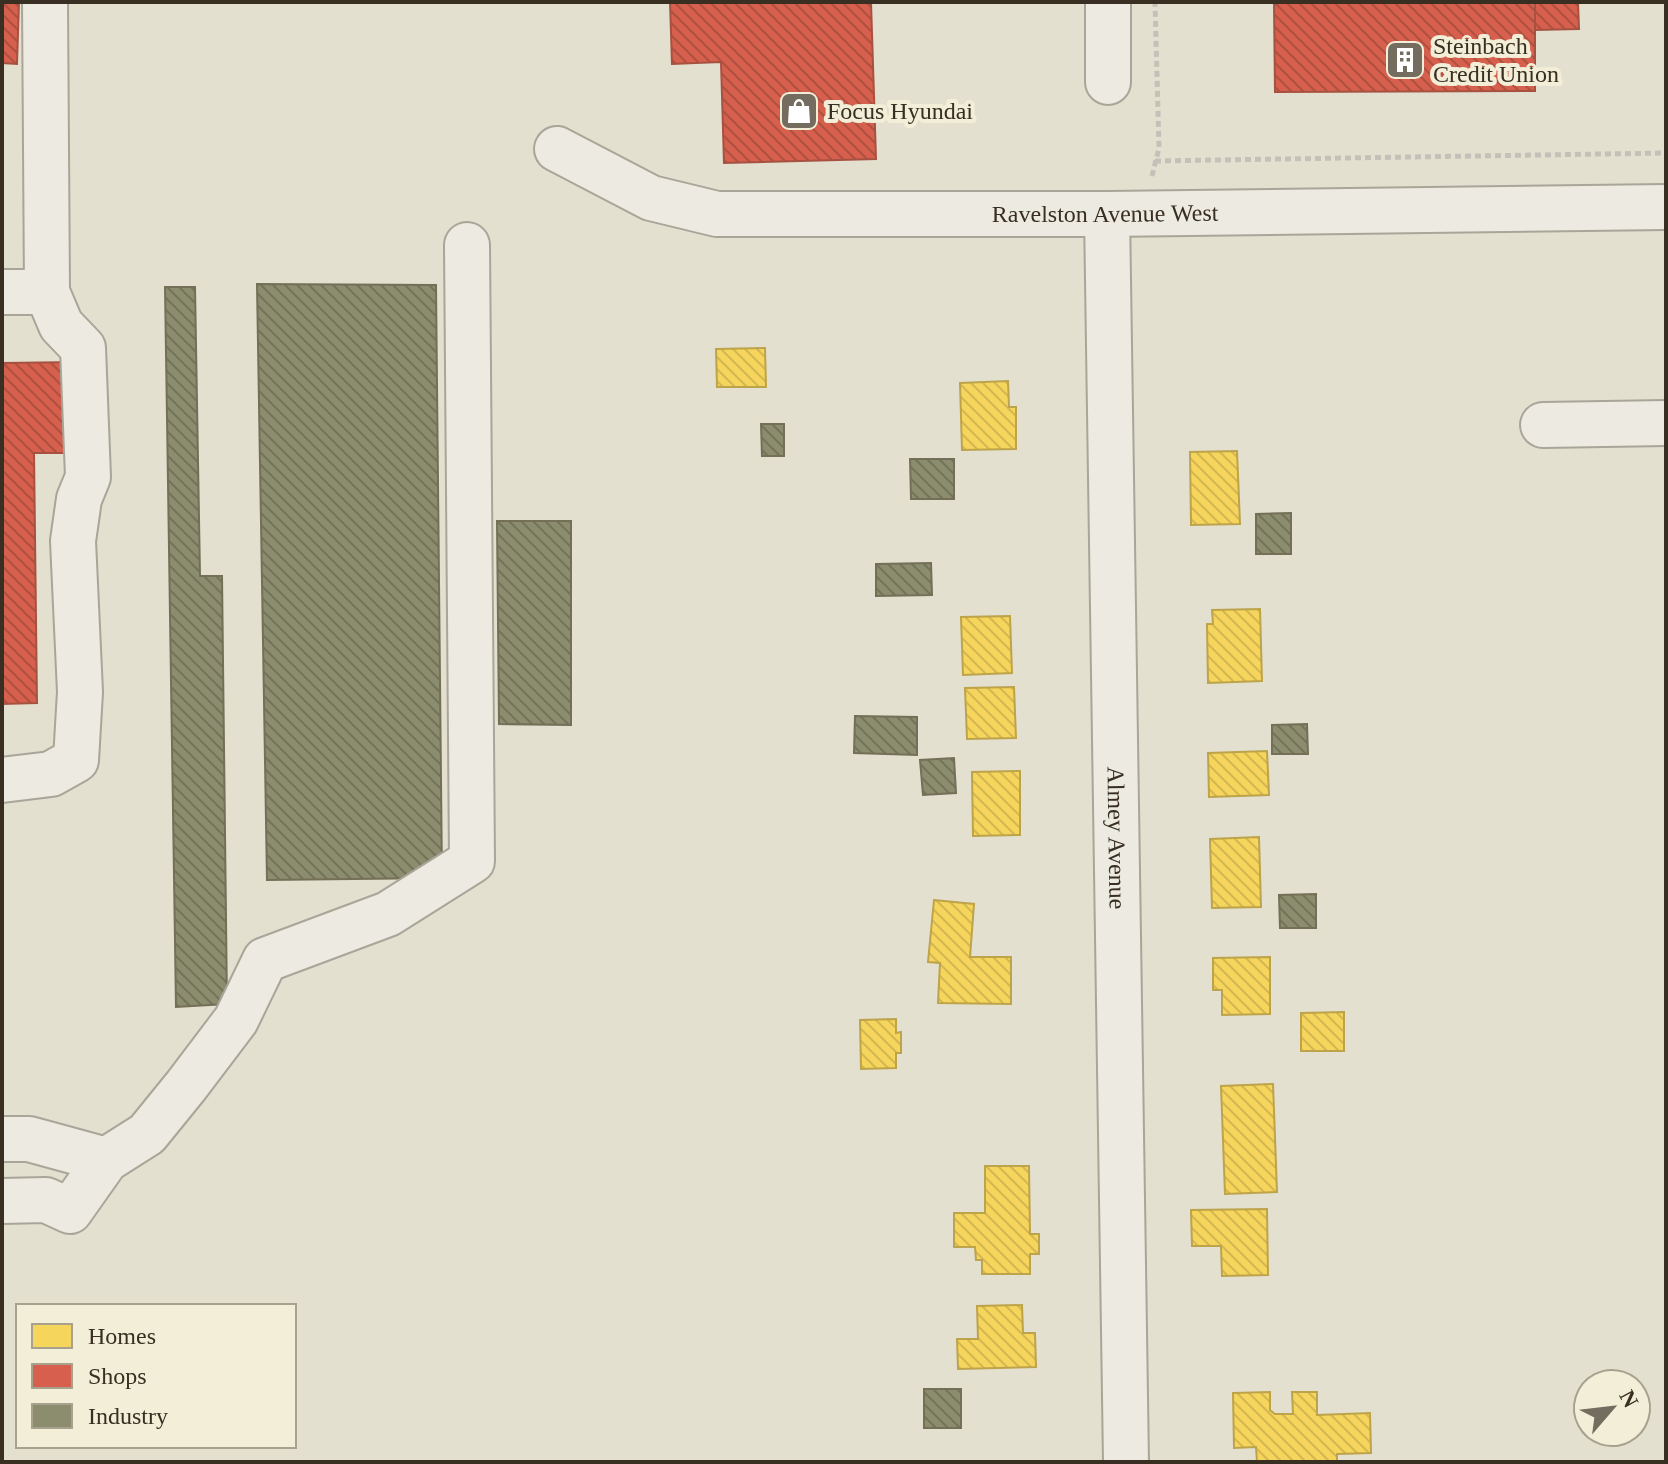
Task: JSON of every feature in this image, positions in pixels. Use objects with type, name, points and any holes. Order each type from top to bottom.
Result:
[{"type":"street","points":[[2,780],[51,774],[76,760],[80,692],[73,541],[79,499],[88,477],[83,348],[61,325],[47,292],[45,2]]},
{"type":"street","points":[[1108,2],[1108,82]]},
{"type":"street","name":"Ravelston Avenue West","points":[[557,149],[651,198],[717,214],[1107,214],[1666,207]]},
{"type":"street","name":"Almey Avenue","points":[[1107,214],[1126,1462]]},
{"type":"street","points":[[2,1201],[46,1200],[70,1211],[106,1160],[147,1134],[236,1020],[265,960],[388,914],[472,861],[467,245]]},
{"type":"street","points":[[2,292],[47,292]]},
{"type":"street","points":[[1543,425],[1666,423]]},
{"type":"street","points":[[2,1139],[29,1139],[106,1160]]},
{"type":"path","points":[[1154,213],[1152,174],[1159,148],[1155,2]]},
{"type":"path","points":[[1155,161],[1666,153]]},
{"type":"building: Homes","points":[[765,348],[766,387],[717,387],[716,349]]},
{"type":"building: Homes","points":[[1008,381],[1009,407],[1016,407],[1016,449],[962,450],[960,383]]},
{"type":"building: Homes","points":[[1237,451],[1240,524],[1191,525],[1190,452]]},
{"type":"building: Homes","points":[[1260,609],[1262,681],[1208,683],[1207,624],[1213,624],[1212,610]]},
{"type":"building: Homes","points":[[1010,616],[1012,673],[963,675],[961,617]]},
{"type":"building: Homes","points":[[1014,687],[1016,738],[967,739],[965,688]]},
{"type":"building: Homes","points":[[1267,751],[1269,795],[1209,797],[1208,753]]},
{"type":"building: Homes","points":[[1020,771],[1020,835],[973,836],[972,772]]},
{"type":"building: Homes","points":[[1259,837],[1261,907],[1212,908],[1210,839]]},
{"type":"building: Homes","points":[[934,900],[974,904],[970,957],[1011,957],[1011,1004],[938,1003],[940,963],[928,962]]},
{"type":"building: Homes","points":[[1270,957],[1270,1014],[1222,1015],[1222,990],[1213,990],[1213,958]]},
{"type":"building: Homes","points":[[1344,1012],[1344,1051],[1301,1051],[1301,1013]]},
{"type":"building: Homes","points":[[896,1019],[896,1033],[901,1032],[901,1053],[896,1053],[896,1068],[861,1069],[860,1020]]},
{"type":"building: Homes","points":[[1273,1084],[1277,1192],[1225,1194],[1221,1086]]},
{"type":"building: Homes","points":[[985,1166],[1029,1166],[1030,1234],[1039,1234],[1039,1254],[1030,1254],[1030,1274],[982,1274],[982,1260],[976,1260],[975,1247],[954,1247],[954,1213],[985,1213]]},
{"type":"building: Homes","points":[[1267,1209],[1268,1275],[1222,1276],[1221,1246],[1192,1246],[1191,1210]]},
{"type":"building: Homes","points":[[1022,1305],[1023,1333],[1035,1333],[1036,1367],[958,1369],[957,1339],[978,1339],[977,1306]]},
{"type":"building: Homes","points":[[1270,1392],[1270,1410],[1275,1414],[1293,1414],[1292,1392],[1317,1392],[1317,1415],[1370,1413],[1371,1453],[1337,1454],[1337,1462],[1257,1462],[1256,1447],[1234,1448],[1233,1393]]},
{"type":"building: Shops","points":[[2,2],[19,2],[17,64],[2,63]]},
{"type":"building: Shops","name":"Focus Hyundai","points":[[670,2],[871,2],[876,159],[724,163],[721,62],[672,64]]},
{"type":"building: Shops","name":"Steinbach Credit Union","points":[[1274,2],[1535,2],[1535,91],[1275,92]]},
{"type":"building: Shops","points":[[1535,2],[1578,2],[1579,29],[1535,30]]},
{"type":"building: Shops","points":[[79,362],[80,453],[34,453],[37,703],[2,704],[2,363]]},
{"type":"building: Industry","points":[[257,284],[436,285],[442,878],[267,880]]},
{"type":"building: Industry","points":[[165,287],[195,287],[200,576],[222,576],[227,1004],[176,1007]]},
{"type":"building: Industry","points":[[761,424],[784,424],[784,456],[762,456]]},
{"type":"building: Industry","points":[[910,459],[954,459],[954,499],[911,499]]},
{"type":"building: Industry","points":[[1291,513],[1291,554],[1256,554],[1256,514]]},
{"type":"building: Industry","points":[[497,521],[571,521],[571,725],[499,724]]},
{"type":"building: Industry","points":[[931,563],[932,595],[876,596],[876,564]]},
{"type":"building: Industry","points":[[855,716],[917,717],[917,755],[854,753]]},
{"type":"building: Industry","points":[[1307,724],[1308,754],[1272,754],[1272,725]]},
{"type":"building: Industry","points":[[954,758],[956,793],[923,795],[920,760]]},
{"type":"building: Industry","points":[[1316,894],[1316,928],[1280,928],[1279,895]]},
{"type":"building: Industry","points":[[924,1389],[961,1389],[961,1428],[924,1428]]},
{"type":"place","name":"Steinbach Credit Union","points":[[1405,60]]},
{"type":"place","name":"Focus Hyundai","points":[[799,111]]}]
